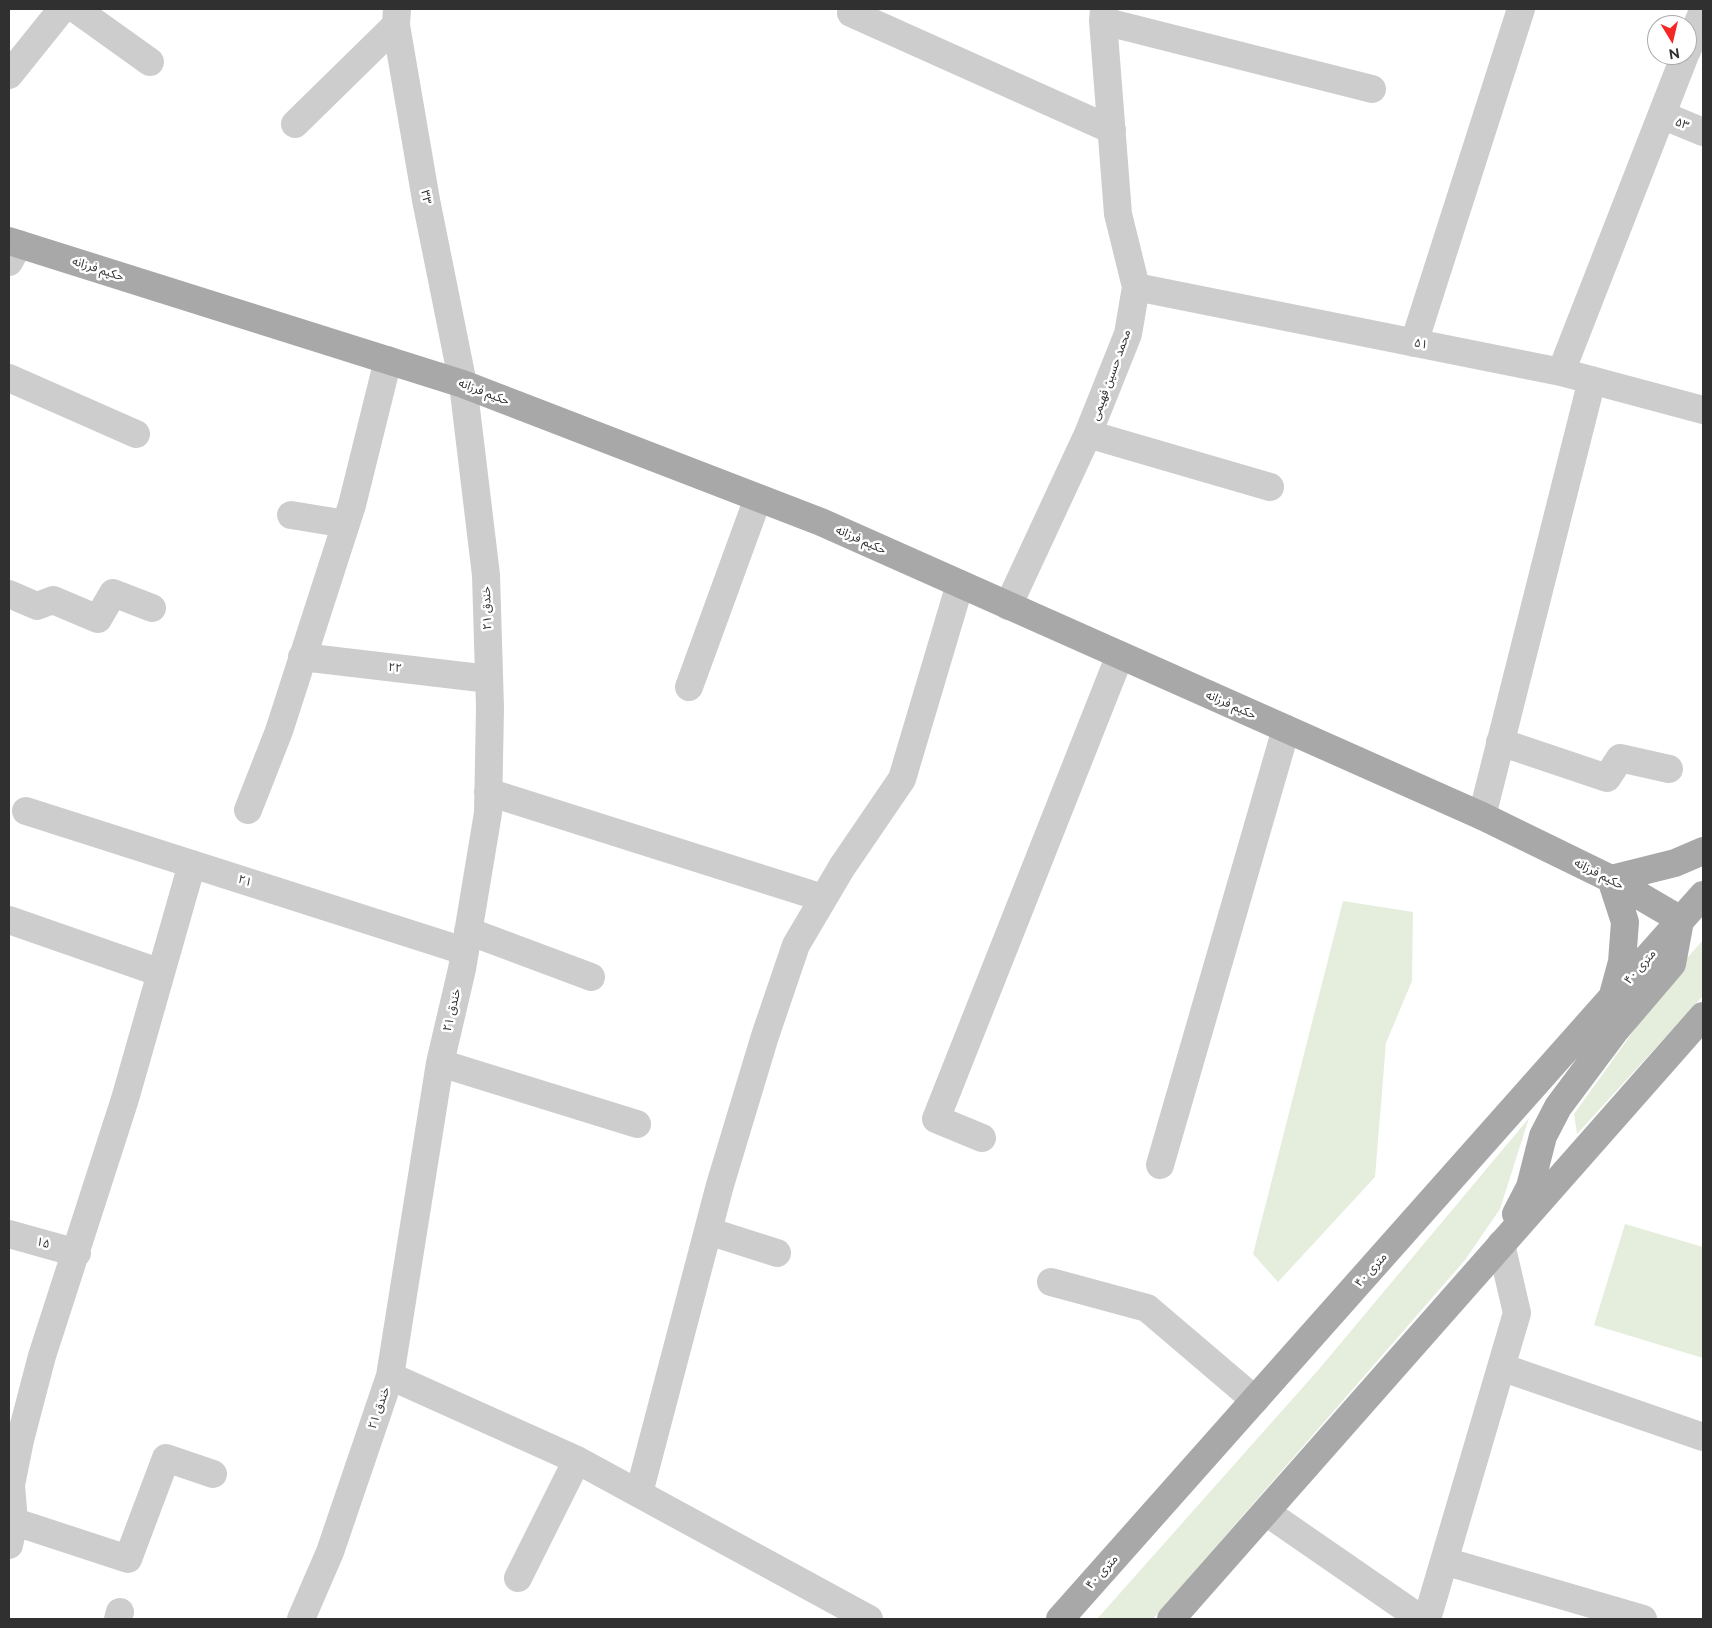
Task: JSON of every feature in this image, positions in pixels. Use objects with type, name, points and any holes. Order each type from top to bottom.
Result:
[{"type":"main road","name":"حکیم فرزانه","points":[[12,249],[463,384],[821,522],[1482,816],[1692,918]]},
{"type":"main road","points":[[1612,1000],[1622,962],[1625,922],[1611,879],[1675,863],[1703,851]]},
{"type":"main road","name":"۴۰ متری","points":[[1060,1619],[1612,1000],[1692,918],[1703,896]]},
{"type":"main road","points":[[1501,1244],[1530,1187],[1543,1136],[1558,1107],[1614,1032],[1672,964],[1692,918]]},
{"type":"main road","points":[[1171,1619],[1703,1016]]},
{"type":"street","points":[[9,75],[62,9]]},
{"type":"street","points":[[76,9],[150,62]]},
{"type":"street","points":[[1414,343],[1521,9]]},
{"type":"street","points":[[1697,25],[1703,10]]},
{"type":"street","points":[[850,13],[1112,130]]},
{"type":"street","points":[[1104,15],[1372,89]]},
{"type":"street","name":"محمد حسین فهیمی","points":[[1008,606],[1088,434],[1128,334],[1136,287],[1118,214],[1104,15]]},
{"type":"street","points":[[296,124],[396,17]]},
{"type":"street","name":"۳۳","points":[[396,17],[426,200],[463,384]]},
{"type":"street","points":[[1561,372],[1681,65]]},
{"type":"street","name":"۵۳","points":[[1662,115],[1703,132]]},
{"type":"street","name":"۵۱","points":[[1136,287],[1561,372],[1703,410]]},
{"type":"street","points":[[248,810],[279,731],[346,524],[388,360]]},
{"type":"street","points":[[9,378],[136,434]]},
{"type":"street","points":[[1482,816],[1592,380]]},
{"type":"street","name":"۲۱ خندق","points":[[301,1619],[330,1552],[390,1376],[440,1063],[466,941],[488,813],[489,679],[486,576],[463,384]]},
{"type":"street","points":[[1088,434],[1270,487]]},
{"type":"street","points":[[689,687],[758,498]]},
{"type":"street","points":[[290,515],[346,524]]},
{"type":"street","points":[[639,1493],[720,1185],[765,1036],[796,945],[842,867],[902,779],[960,584]]},
{"type":"street","points":[[9,594],[37,606],[53,600],[98,618],[113,593],[152,608]]},
{"type":"street","points":[[982,1138],[936,1119],[1120,655]]},
{"type":"street","name":"۲۲","points":[[302,657],[489,679]]},
{"type":"street","points":[[1160,1165],[1286,729]]},
{"type":"street","points":[[1500,742],[1607,778],[1620,758],[1669,769]]},
{"type":"street","points":[[488,792],[823,898]]},
{"type":"street","name":"۲۱","points":[[26,811],[192,864],[591,977]]},
{"type":"street","points":[[192,864],[125,1099],[77,1253],[42,1356],[20,1440],[11,1485],[10,1529],[128,1559],[166,1458],[213,1474]]},
{"type":"street","points":[[9,920],[161,973]]},
{"type":"street","points":[[440,1063],[638,1124]]},
{"type":"street","points":[[708,1231],[777,1253]]},
{"type":"street","name":"۱۵","points":[[9,1234],[77,1253]]},
{"type":"street","points":[[1427,1619],[1517,1313],[1501,1244]]},
{"type":"street","points":[[1051,1282],[1147,1308],[1255,1400]]},
{"type":"street","points":[[1501,1368],[1703,1437]]},
{"type":"street","points":[[390,1376],[577,1460],[869,1619]]},
{"type":"street","points":[[518,1578],[577,1460]]},
{"type":"street","points":[[1266,1512],[1421,1619]]},
{"type":"street","points":[[1444,1561],[1643,1619]]},
{"type":"green space","points":[[1343,901],[1413,912],[1412,981],[1386,1043],[1375,1177],[1278,1282],[1253,1254]]},
{"type":"green space","points":[[1703,940],[1703,996],[1577,1134],[1574,1114],[1680,966]]},
{"type":"green space","points":[[1529,1118],[1500,1209],[1465,1260],[1153,1619],[1097,1619],[1320,1368]]},
{"type":"green space","points":[[1625,1224],[1703,1247],[1703,1358],[1594,1325]]}]
